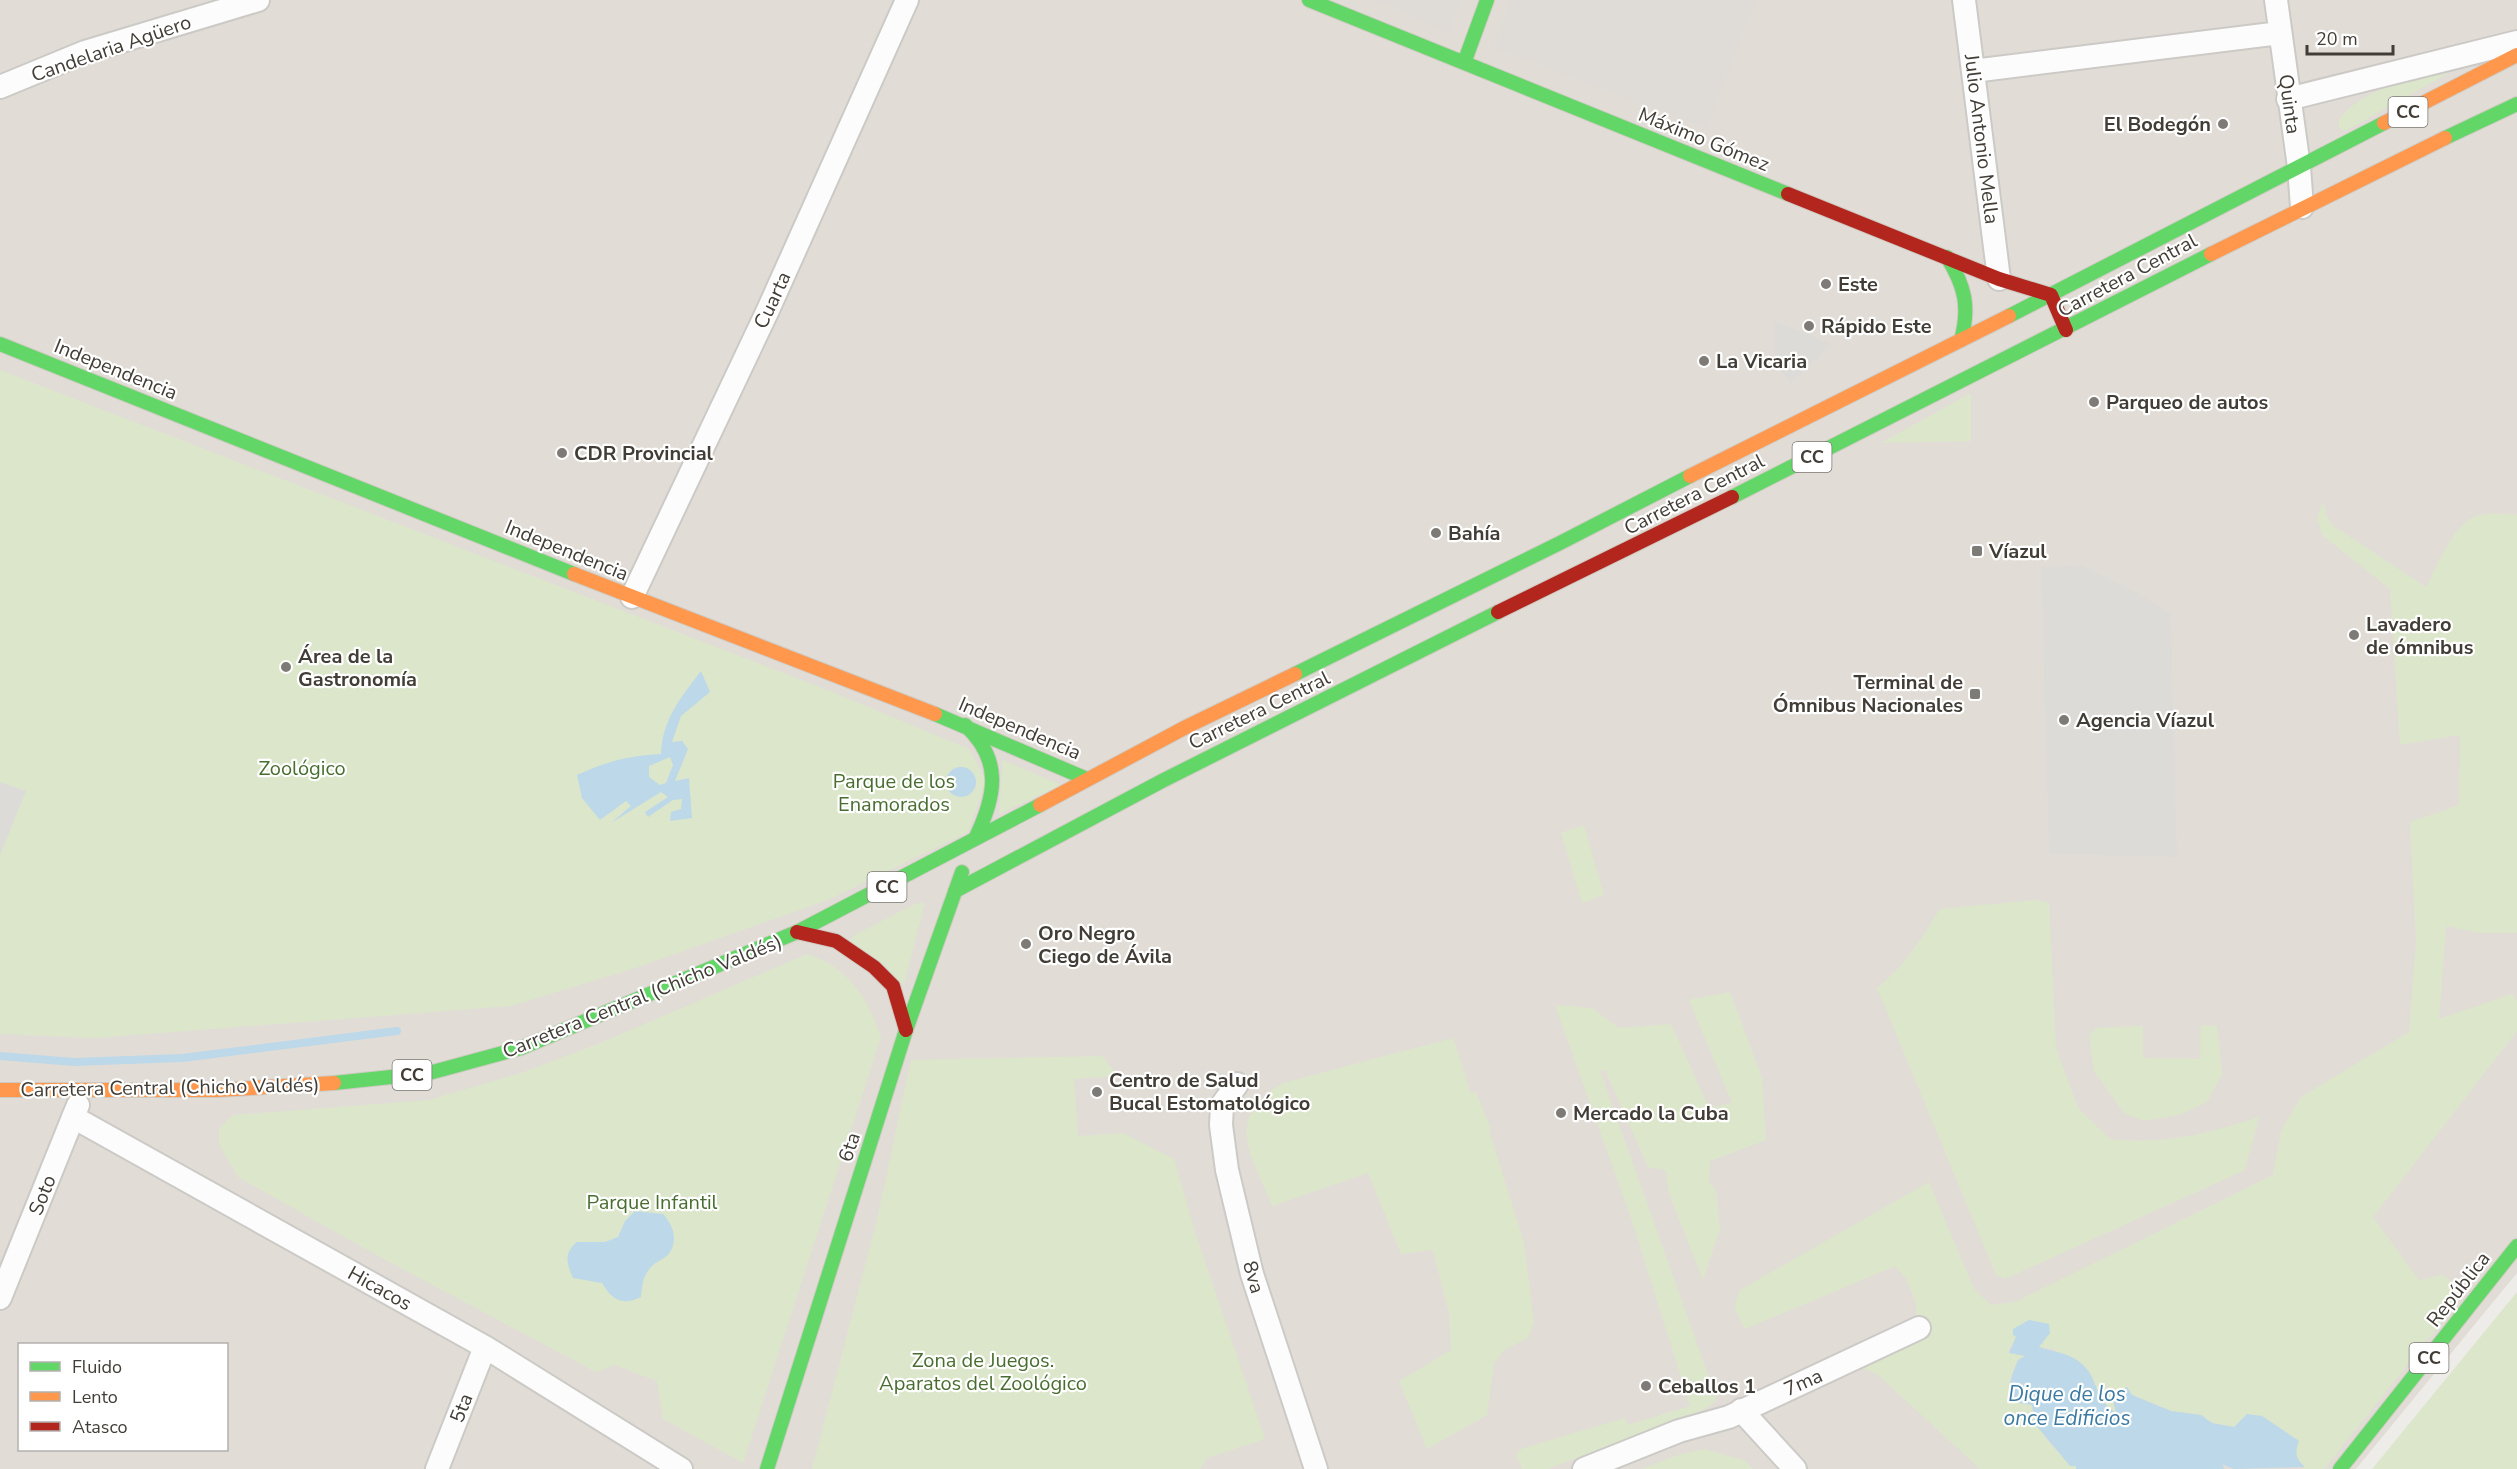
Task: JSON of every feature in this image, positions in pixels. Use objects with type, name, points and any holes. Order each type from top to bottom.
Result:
[{"type":"main road","name":"Máximo Gómez","points":[[1309,0],[1947,256],[1999,279],[2051,295]]},
{"type":"main road","points":[[1464,63],[1487,0]]},
{"type":"main road","name":"Carretera Central","points":[[955,891],[1097,793],[1961,340],[2517,55]]},
{"type":"main road","name":"Carretera Central","points":[[975,839],[1097,793],[2067,330],[2302,207],[2517,104]]},
{"type":"main road","points":[[1947,256],[1962,281],[1968,302],[1961,340]]},
{"type":"main road","points":[[2051,295],[2067,330]]},
{"type":"main road","name":"Independencia","points":[[0,344],[632,597],[965,725],[1097,793]]},
{"type":"main road","name":"6ta","points":[[767,1469],[906,1030],[955,891],[975,839],[989,812],[993,776],[984,744],[965,725]]},
{"type":"main road","name":"Carretera Central (Chicho Valdés)","points":[[0,1090],[83,1092],[229,1089],[359,1082],[429,1073],[521,1048],[797,932],[975,839]]},
{"type":"main road","points":[[797,932],[836,941],[874,967],[893,987],[906,1030]]},
{"type":"main road","name":"República","points":[[2340,1469],[2517,1246]]},
{"type":"street","name":"Candelaria Agüero","points":[[0,87],[85,52],[258,0]]},
{"type":"street","name":"Cuarta","points":[[632,597],[768,310],[907,0]]},
{"type":"street","name":"Julio Antonio Mella","points":[[1964,0],[1999,279]]},
{"type":"street","name":"Quinta","points":[[2276,0],[2299,167],[2302,207]]},
{"type":"street","points":[[1973,71],[2280,33]]},
{"type":"street","points":[[2288,99],[2517,42]]},
{"type":"street","name":"8va","points":[[1237,1084],[1222,1105],[1221,1125],[1227,1170],[1252,1274],[1316,1469]]},
{"type":"street","name":"Soto","points":[[0,1298],[83,1092]]},
{"type":"street","name":"Hicacos","points":[[73,1118],[485,1347],[631,1441],[681,1469]]},
{"type":"street","name":"7ma","points":[[1584,1469],[1679,1431],[1730,1417],[1919,1328]]},
{"type":"street","name":"5ta","points":[[437,1469],[485,1347]]},
{"type":"street","points":[[1741,1410],[1795,1469]]},
{"type":"shaded area","points":[[0,0],[2517,0],[2517,1273],[2356,1469],[0,1469]]},
{"type":"shaded area","points":[[1374,0],[1462,0],[1449,34]]},
{"type":"shaded area","points":[[1510,0],[1756,0],[1707,128],[1493,48]]},
{"type":"shaded area","points":[[1775,321],[1832,344],[1791,384],[1775,363]]},
{"type":"shaded area","points":[[2082,565],[2138,593],[2171,614],[2177,857],[2049,854],[2041,567]]},
{"type":"shaded area","points":[[0,782],[26,791],[0,855]]},
{"type":"green space","points":[[2449,73],[2345,131],[2339,128],[2339,119],[2350,108],[2375,92],[2404,82]]},
{"type":"green space","name":"Zoológico","points":[[0,370],[830,691],[969,749],[986,780],[968,832],[828,900],[638,967],[511,1006],[95,1038],[0,1034]]},
{"type":"green space","points":[[1971,393],[1971,441],[1881,443]]},
{"type":"green space","points":[[2324,501],[2326,514],[2332,525],[2426,587],[2448,544],[2471,518],[2497,514],[2517,515],[2517,933],[2481,933],[2446,926],[2439,1019],[2512,994],[2517,1001],[2517,1031],[2373,1217],[2419,1280],[2443,1275],[2466,1292],[2324,1469],[2302,1469],[2304,1467],[2297,1455],[2299,1441],[2262,1416],[2234,1427],[2212,1423],[2201,1415],[2171,1411],[2132,1395],[2127,1387],[2117,1413],[2103,1404],[2091,1375],[2054,1349],[2039,1347],[2043,1340],[2040,1323],[2029,1320],[2009,1349],[2009,1353],[2022,1354],[2025,1357],[2014,1370],[2011,1388],[2032,1405],[2037,1424],[2047,1440],[2076,1466],[2076,1469],[1980,1469],[1877,1374],[1856,1366],[1912,1341],[1932,1325],[1929,1321],[1916,1324],[1916,1304],[1906,1278],[1895,1266],[1745,1329],[1734,1307],[1740,1290],[1929,1182],[1974,1289],[1991,1305],[2015,1302],[2273,1175],[2281,1131],[2301,1097],[2409,1032],[2416,941],[2410,822],[2459,805],[2460,735],[2400,745],[2390,589],[2323,536],[2317,518]]},
{"type":"green space","points":[[1003,760],[1061,785],[999,814]]},
{"type":"green space","points":[[1584,825],[1604,895],[1582,903],[1561,833]]},
{"type":"green space","points":[[2037,900],[2049,903],[2056,1048],[2078,1108],[2110,1139],[2130,1140],[2185,1137],[2259,1117],[2245,1170],[2005,1279],[1996,1275],[1877,988],[1904,961],[1940,909]]},
{"type":"green space","points":[[925,902],[904,985],[849,941],[856,934],[915,904]]},
{"type":"green space","name":"Parque Infantil","points":[[807,954],[834,967],[854,985],[863,996],[881,1037],[743,1463],[663,1419],[657,1381],[615,1365],[596,1372],[380,1257],[238,1177],[219,1144],[219,1128],[233,1115],[429,1100],[521,1073],[598,1044]]},
{"type":"green space","points":[[1730,992],[1762,1078],[1766,1140],[1710,1161],[1709,1181],[1716,1191],[1720,1229],[1703,1280],[1668,1191],[1666,1170],[1648,1167],[1605,1070],[1600,1071],[1716,1397],[1715,1402],[1703,1410],[1547,1469],[1522,1469],[1516,1454],[1521,1449],[1625,1418],[1628,1425],[1690,1406],[1632,1221],[1555,1005],[1592,1008],[1619,1028],[1671,1024],[1709,1108],[1732,1103],[1689,1000]]},
{"type":"green space","points":[[2201,1025],[2217,1026],[2222,1074],[2207,1102],[2179,1115],[2144,1121],[2124,1113],[2094,1071],[2089,1035],[2097,1028],[2143,1026],[2143,1058],[2200,1059]]},
{"type":"green space","points":[[1453,1038],[1471,1094],[1476,1092],[1491,1129],[1489,1130],[1524,1243],[1534,1322],[1528,1338],[1503,1351],[1494,1363],[1487,1415],[1427,1449],[1399,1381],[1451,1350],[1449,1314],[1433,1250],[1401,1254],[1368,1173],[1272,1206],[1251,1154],[1247,1138],[1247,1124],[1253,1110],[1264,1096],[1283,1083]]},
{"type":"green space","name":"Zona de Juegos. Aparatos del Zoológico","points":[[1102,1056],[1118,1076],[1074,1079],[1078,1136],[1123,1133],[1174,1159],[1194,1229],[1265,1439],[1207,1458],[1200,1469],[812,1469],[877,1220],[911,1060]]},
{"type":"green space","points":[[2517,1292],[2517,1469],[2372,1469]]},
{"type":"green space","points":[[1705,1449],[1745,1461],[1753,1469],[1641,1469],[1681,1454]]},
{"type":"water","points":[[701,671],[710,692],[681,716],[672,742],[682,741],[688,749],[675,781],[689,778],[692,818],[670,821],[671,812],[681,809],[682,799],[673,800],[648,817],[645,812],[668,797],[661,792],[611,823],[631,806],[626,801],[600,820],[582,798],[577,775],[618,760],[661,754],[669,720]],"holes":[[[670,757],[673,765],[666,783],[660,785],[649,777],[649,766]]]},
{"type":"water","points":[[961,767],[972,771],[976,782],[972,793],[961,797],[950,793],[946,782],[950,771]]},
{"type":"water","points":[[635,1211],[663,1214],[672,1227],[674,1237],[668,1254],[648,1270],[642,1285],[641,1297],[628,1301],[618,1300],[602,1283],[573,1278],[568,1255],[573,1246],[577,1242],[605,1242],[618,1237],[625,1221]]},
{"type":"water","name":"Dique de los once Edificios","points":[[2029,1320],[2049,1324],[2050,1333],[2039,1347],[2066,1355],[2082,1364],[2091,1376],[2103,1401],[2116,1413],[2113,1400],[2117,1392],[2127,1387],[2132,1395],[2171,1411],[2201,1415],[2212,1423],[2234,1427],[2247,1414],[2262,1416],[2299,1441],[2297,1456],[2305,1467],[2234,1469],[2219,1463],[2218,1469],[2076,1469],[2076,1466],[2070,1466],[2035,1424],[2032,1405],[2012,1402],[2010,1396],[2014,1370],[2018,1360],[2025,1356],[2009,1353],[2016,1337],[2013,1335],[2013,1329]]},
{"type":"waterway","points":[[0,1056],[74,1062],[182,1058],[397,1031]]},
{"type":"waterway","points":[[2218,1463],[2220,1469]]},
{"type":"traffic: fast","points":[[1309,0],[1788,194]]},
{"type":"traffic: fast","points":[[1464,63],[1487,0]]},
{"type":"traffic: fast","points":[[2445,138],[2517,104]]},
{"type":"traffic: fast","points":[[2009,316],[2384,123]]},
{"type":"traffic: fast","points":[[1732,497],[2211,254]]},
{"type":"traffic: fast","points":[[1947,257],[1962,287],[1964,297],[1965,317],[1961,340]]},
{"type":"traffic: fast","points":[[0,344],[574,574]]},
{"type":"traffic: fast","points":[[1295,674],[1690,476]]},
{"type":"traffic: fast","points":[[955,891],[1162,781],[1498,612]]},
{"type":"traffic: fast","points":[[935,714],[1087,779]]},
{"type":"traffic: fast","points":[[965,725],[986,752],[992,779],[988,808],[975,839]]},
{"type":"traffic: fast","points":[[334,1083],[429,1073],[521,1048],[797,932],[1040,805]]},
{"type":"traffic: fast","points":[[767,1469],[906,1030],[962,872]]},
{"type":"traffic: fast","points":[[2340,1469],[2517,1246]]},
{"type":"traffic: slow","points":[[2384,123],[2517,55]]},
{"type":"traffic: slow","points":[[2211,254],[2445,138]]},
{"type":"traffic: slow","points":[[1690,476],[2009,316]]},
{"type":"traffic: slow","points":[[574,574],[935,714]]},
{"type":"traffic: slow","points":[[1040,805],[1186,727],[1295,674]]},
{"type":"traffic: slow","points":[[0,1090],[217,1090],[334,1083]]},
{"type":"traffic: jam","points":[[1788,194],[1999,279],[2051,295],[2066,330]]},
{"type":"traffic: jam","points":[[1498,612],[1732,497]]},
{"type":"traffic: jam","points":[[797,932],[836,941],[874,967],[893,986],[906,1030]]},
{"type":"place","name":"El Bodegón","points":[[2223,124]]},
{"type":"place","name":"Este","points":[[1826,284]]},
{"type":"place","name":"Rápido Este","points":[[1809,326]]},
{"type":"place","name":"La Vicaria","points":[[1704,361]]},
{"type":"place","name":"Parqueo de autos","points":[[2094,402]]},
{"type":"place","name":"CDR Provincial","points":[[562,453]]},
{"type":"place","name":"Bahía","points":[[1436,533]]},
{"type":"place","name":"Víazul","points":[[1977,551]]},
{"type":"place","name":"Lavadero de ómnibus","points":[[2354,635]]},
{"type":"place","name":"Área de la Gastronomía","points":[[286,667]]},
{"type":"place","name":"Terminal de Ómnibus Nacionales","points":[[1975,694]]},
{"type":"place","name":"Agencia Víazul","points":[[2064,720]]},
{"type":"place","name":"Oro Negro Ciego de Ávila","points":[[1026,944]]},
{"type":"place","name":"Centro de Salud Bucal Estomatológico","points":[[1097,1092]]},
{"type":"place","name":"Mercado la Cuba","points":[[1561,1113]]},
{"type":"place","name":"Ceballos 1","points":[[1646,1386]]},
{"type":"park label","name":"Parque de los Enamorados","points":[[894,792]]}]
